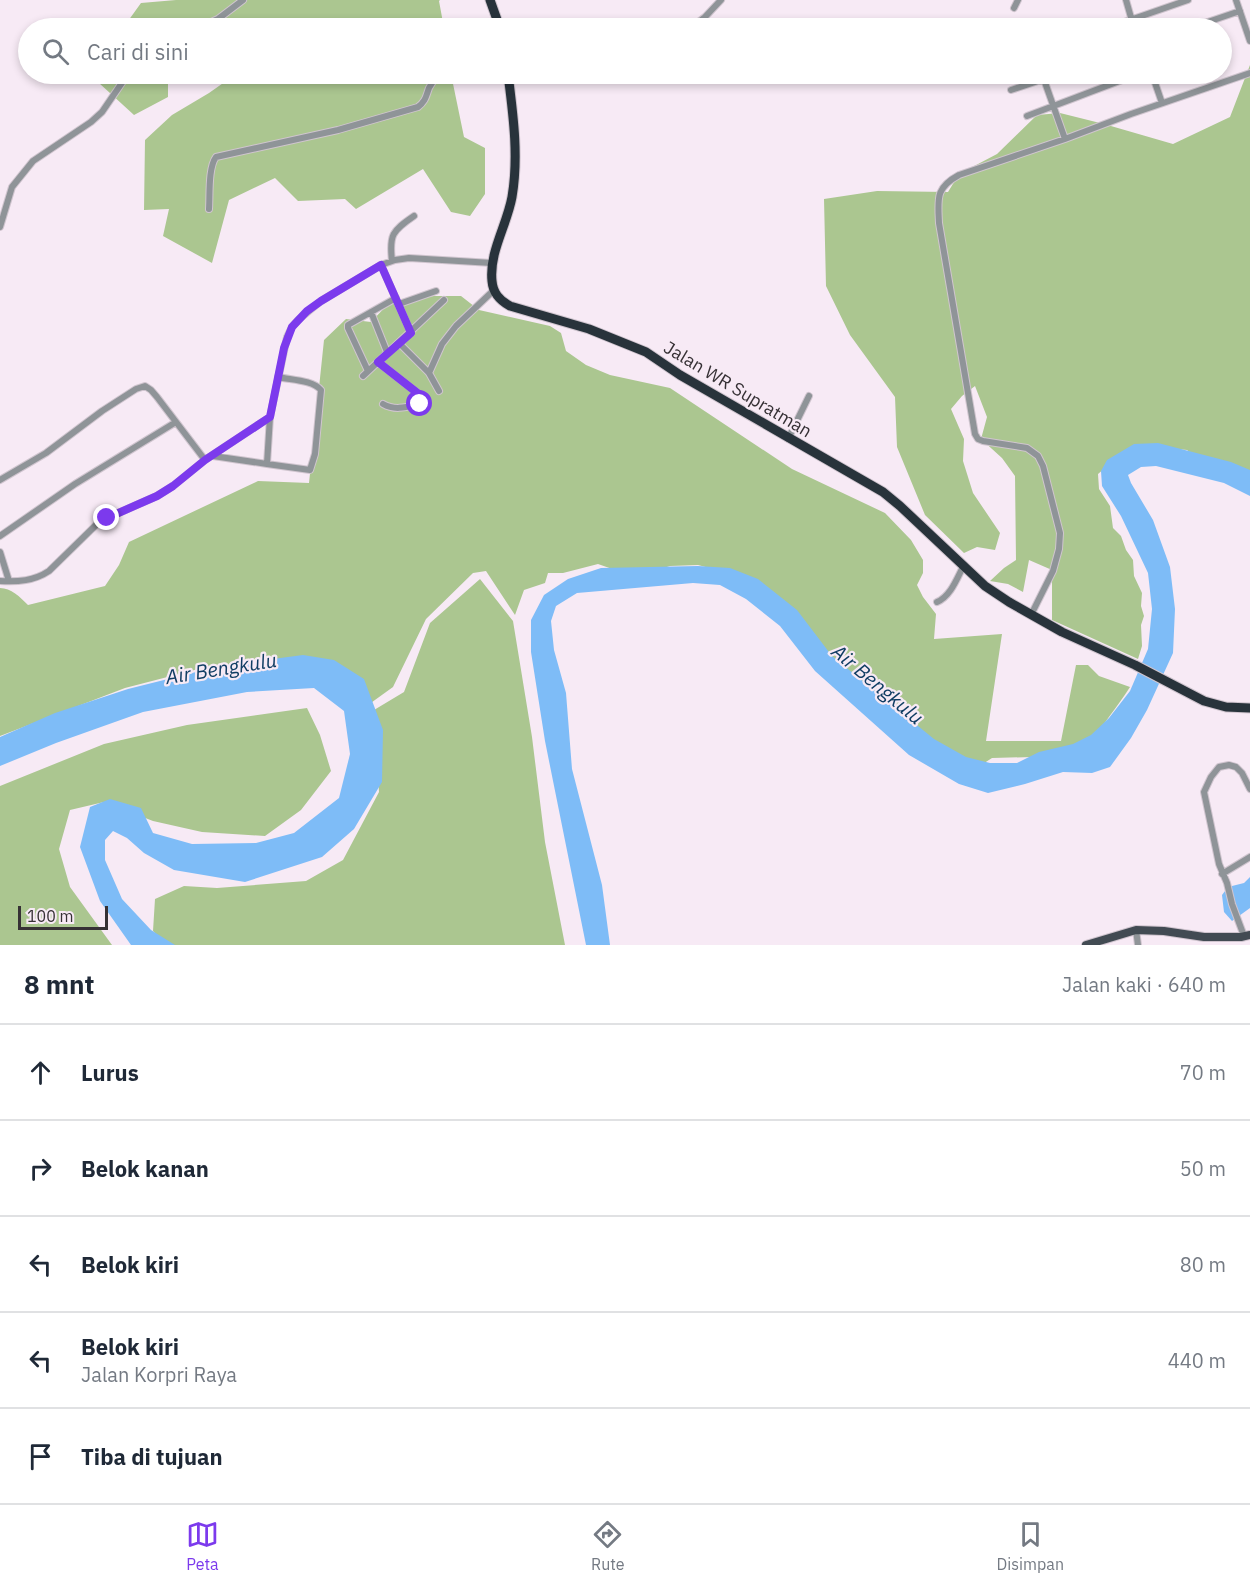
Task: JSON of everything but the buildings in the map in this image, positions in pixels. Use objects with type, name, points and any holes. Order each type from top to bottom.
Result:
[{"type":"highway","points":[[490,0],[496,18]]},
{"type":"highway","points":[[493,291],[492,263],[510,210],[514,179],[514,126],[510,84]]},
{"type":"highway","name":"Jalan WR Supratman","points":[[493,291],[510,306],[589,329],[646,352],[680,375],[788,439],[883,492],[985,586],[1031,615],[1214,704],[1250,708]]},
{"type":"main road","points":[[1086,945],[1136,930],[1164,931],[1205,941],[1247,936]]},
{"type":"street","points":[[219,18],[243,0]]},
{"type":"street","points":[[704,18],[721,0]]},
{"type":"street","points":[[1014,8],[1017,0]]},
{"type":"street","points":[[1126,0],[1130,18]]},
{"type":"street","points":[[1137,18],[1188,0]]},
{"type":"street","points":[[1236,0],[1250,41]]},
{"type":"street","points":[[1219,18],[1240,11]]},
{"type":"street","points":[[1232,79],[1250,73]]},
{"type":"street","points":[[0,227],[12,187],[33,161],[91,122],[102,112],[121,84]]},
{"type":"street","points":[[209,209],[213,162],[216,157],[338,129],[418,106],[426,98],[432,84]]},
{"type":"street","points":[[1011,90],[1025,84]]},
{"type":"street","points":[[1046,84],[1065,139]]},
{"type":"street","points":[[1027,116],[1111,84]]},
{"type":"street","points":[[1155,84],[1162,103]]},
{"type":"street","points":[[1031,615],[1053,571],[1059,549],[1060,533],[1043,466],[1038,456],[1027,448],[983,441],[975,434],[939,223],[940,191],[959,175],[1218,84]]},
{"type":"street","points":[[392,261],[391,237],[401,225],[414,216]]},
{"type":"street","points":[[267,464],[270,417],[284,348],[292,327],[307,311],[381,265],[392,261],[409,258],[492,263]]},
{"type":"street","points":[[381,265],[411,333]]},
{"type":"street","points":[[436,291],[397,301],[349,324],[366,373],[444,300]]},
{"type":"street","points":[[429,373],[442,344],[456,326],[493,291]]},
{"type":"street","points":[[371,312],[387,352]]},
{"type":"street","points":[[399,343],[429,373],[439,391]]},
{"type":"street","points":[[378,362],[420,395],[422,400],[420,404],[399,409],[389,408],[383,404]]},
{"type":"street","points":[[213,456],[310,470],[315,454],[321,390],[313,384],[278,377]]},
{"type":"street","points":[[0,480],[46,453],[102,411],[145,386],[151,390],[205,460]]},
{"type":"street","points":[[788,439],[809,396]]},
{"type":"street","points":[[0,581],[31,580],[49,571],[96,525],[157,496],[205,460],[270,417]]},
{"type":"street","points":[[0,536],[75,484],[176,422]]},
{"type":"street","points":[[0,552],[9,581]]},
{"type":"street","points":[[938,602],[944,599],[951,590],[964,565]]},
{"type":"street","points":[[1247,936],[1239,921],[1219,864],[1204,792],[1219,767],[1228,765],[1236,767],[1242,773],[1250,789]]},
{"type":"street","points":[[1222,874],[1250,857]]},
{"type":"street","points":[[1136,930],[1137,945]]},
{"type":"green space","points":[[176,0],[440,0],[442,18],[130,18],[141,3]]},
{"type":"green space","points":[[1250,65],[1250,477],[1197,458],[1187,450],[1149,446],[1112,462],[1098,474],[1099,489],[1110,506],[1113,528],[1121,536],[1133,560],[1134,576],[1142,593],[1141,606],[1144,616],[1141,625],[1142,646],[1138,659],[1052,620],[1052,570],[1029,560],[1023,592],[1008,584],[990,581],[1016,560],[1015,476],[1002,458],[981,439],[987,417],[975,386],[951,409],[964,439],[963,461],[973,493],[1000,533],[995,550],[977,547],[964,553],[925,515],[897,447],[895,397],[850,335],[826,286],[824,199],[877,191],[948,192],[959,174],[997,154],[1037,115],[1060,113],[1173,144],[1230,117]]},
{"type":"green space","points":[[100,84],[168,84],[168,97],[134,115]]},
{"type":"green space","points":[[222,84],[453,84],[464,137],[485,148],[485,194],[470,216],[451,212],[423,169],[356,209],[345,199],[298,201],[275,178],[229,200],[212,263],[163,236],[169,209],[144,210],[145,140],[172,115]]},
{"type":"green space","points":[[434,296],[461,296],[479,310],[550,326],[561,333],[566,351],[586,365],[610,375],[670,388],[792,469],[885,513],[911,540],[923,560],[923,573],[917,585],[936,614],[934,639],[1002,634],[986,741],[1061,741],[1076,665],[1088,665],[1099,676],[1130,687],[1093,741],[1032,757],[992,758],[975,769],[950,756],[717,570],[698,565],[670,566],[635,577],[598,564],[563,573],[548,573],[545,583],[524,590],[515,615],[486,571],[473,573],[426,619],[393,687],[368,705],[305,661],[206,667],[125,688],[0,736],[0,588],[12,591],[28,605],[105,586],[119,565],[129,542],[258,481],[309,483],[324,340],[346,319],[371,322],[391,301]]},
{"type":"green space","points":[[480,579],[513,621],[532,737],[545,842],[565,945],[168,945],[153,931],[155,899],[184,886],[217,888],[306,881],[343,860],[379,792],[374,710],[404,692],[430,623]]},
{"type":"green space","points":[[307,708],[320,735],[331,771],[301,810],[265,836],[202,832],[153,821],[104,802],[70,810],[59,849],[70,887],[112,945],[0,945],[0,786],[104,744],[187,725]]},
{"type":"water","points":[[1158,443],[1231,462],[1250,470],[1250,496],[1224,483],[1156,466],[1141,467],[1128,475],[1153,520],[1170,567],[1175,609],[1173,653],[1147,710],[1131,738],[1110,767],[1092,773],[1063,772],[988,793],[959,784],[909,755],[815,671],[780,626],[746,599],[720,585],[693,583],[577,593],[556,606],[551,621],[554,650],[566,693],[572,769],[602,885],[610,945],[586,945],[545,741],[531,652],[531,620],[544,595],[568,579],[601,568],[698,566],[730,568],[758,579],[797,610],[832,656],[934,739],[966,757],[990,763],[1017,763],[1039,752],[1073,744],[1091,735],[1109,718],[1130,691],[1148,649],[1152,609],[1148,573],[1121,516],[1102,486],[1101,471],[1107,460],[1134,444]]},
{"type":"water","name":"Air Bengkulu","points":[[303,655],[334,660],[364,679],[383,730],[382,782],[354,829],[322,857],[245,882],[174,870],[144,853],[127,838],[113,831],[105,840],[105,860],[122,899],[151,930],[175,945],[131,945],[100,901],[80,847],[90,807],[110,799],[141,808],[153,833],[192,844],[256,843],[294,833],[339,798],[350,754],[344,711],[314,688],[247,692],[143,712],[0,766],[0,737],[55,713],[128,689],[220,666]]},
{"type":"water","points":[[1250,877],[1250,908],[1232,921],[1224,912],[1222,895],[1228,887],[1244,883]]},
{"type":"route","points":[[107,518],[157,496],[205,460],[270,417],[284,348],[292,327],[307,311],[321,301],[381,265],[411,333],[378,362],[420,395],[422,400],[420,404]]}]
